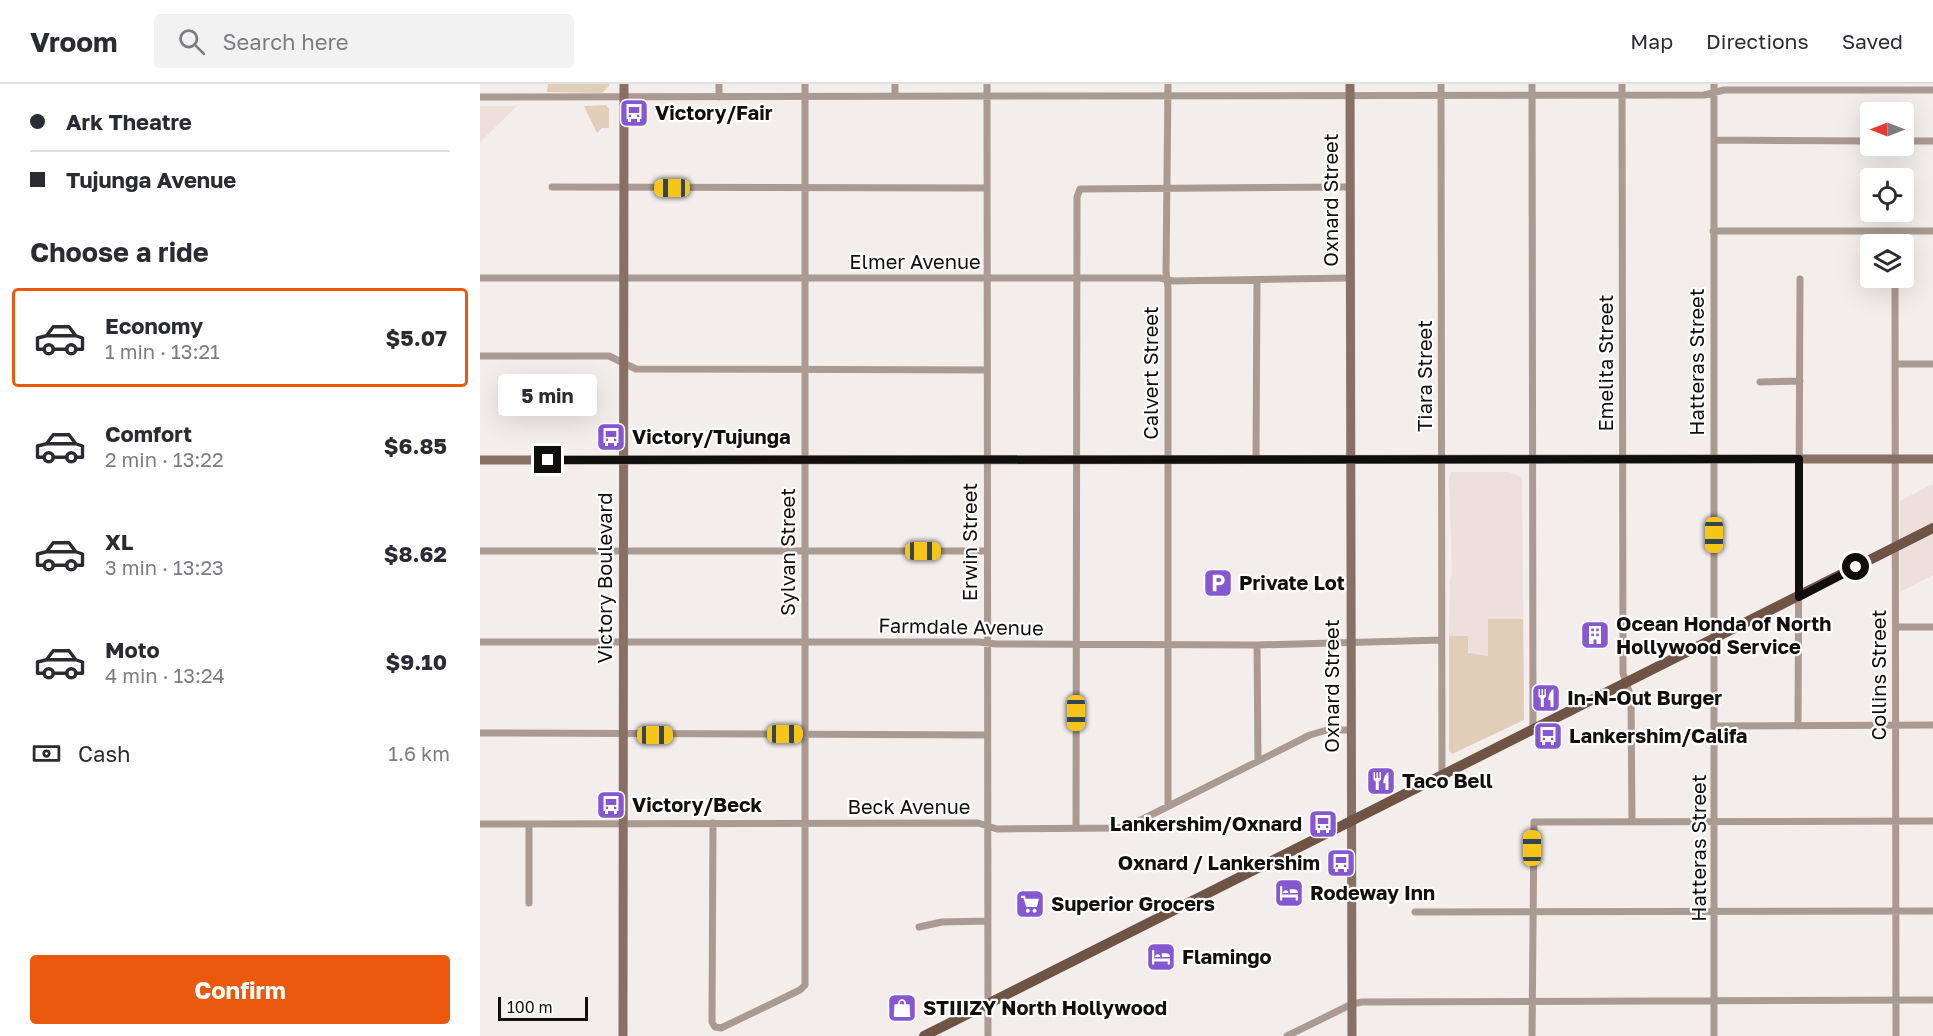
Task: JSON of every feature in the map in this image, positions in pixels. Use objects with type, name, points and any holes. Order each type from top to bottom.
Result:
[{"type":"main road","name":"Victory Boulevard","points":[[623,1036],[624,84]]},
{"type":"main road","name":"Oxnard Street","points":[[1350,84],[1352,1036]]},
{"type":"main road","points":[[480,460],[1933,459]]},
{"type":"main road","points":[[924,1036],[1933,528]]},
{"type":"street","points":[[718,84],[718,97]]},
{"type":"street","name":"Sylvan Street","points":[[713,823],[712,1022],[715,1028],[730,1024],[800,990],[805,984],[804,84]]},
{"type":"street","points":[[895,84],[895,96]]},
{"type":"street","name":"Erwin Street","points":[[987,84],[988,1036]]},
{"type":"street","name":"Calvert Street","points":[[1168,84],[1168,806]]},
{"type":"street","name":"Tiara Street","points":[[1441,84],[1442,776]]},
{"type":"street","points":[[1532,84],[1533,730]]},
{"type":"street","name":"Emelita Street","points":[[1622,84],[1623,673],[1631,699],[1632,821]]},
{"type":"street","points":[[480,97],[1704,95],[1714,88],[1933,90]]},
{"type":"street","name":"Hatteras Street","points":[[1714,88],[1713,460],[1716,726],[1714,1036]]},
{"type":"street","points":[[1714,140],[1860,141]]},
{"type":"street","points":[[1914,141],[1933,141]]},
{"type":"street","points":[[552,187],[986,188]]},
{"type":"street","points":[[1076,828],[1077,197],[1080,189],[1349,187]]},
{"type":"street","points":[[1713,231],[1933,231]]},
{"type":"street","name":"Elmer Avenue","points":[[480,278],[1257,280],[1349,278]]},
{"type":"street","points":[[1798,726],[1800,279]]},
{"type":"street","points":[[1256,460],[1257,280]]},
{"type":"street","name":"Collins Street","points":[[1895,288],[1896,1036]]},
{"type":"street","points":[[480,356],[609,356],[636,369],[986,370]]},
{"type":"street","points":[[1895,364],[1933,364]]},
{"type":"street","points":[[1760,382],[1800,381]]},
{"type":"street","points":[[480,551],[986,551]]},
{"type":"street","points":[[1896,627],[1933,627]]},
{"type":"street","name":"Farmdale Avenue","points":[[480,642],[1257,645],[1442,640]]},
{"type":"street","points":[[1257,645],[1258,761]]},
{"type":"street","points":[[1716,726],[1933,725]]},
{"type":"street","name":"Beck Avenue","points":[[480,824],[978,823],[997,829],[1118,828],[1168,806],[1310,735],[1327,730],[1351,730]]},
{"type":"street","points":[[480,733],[987,735]]},
{"type":"street","points":[[1532,1036],[1534,822],[1933,821]]},
{"type":"street","points":[[529,824],[529,903]]},
{"type":"street","points":[[1415,912],[1933,911]]},
{"type":"street","points":[[919,927],[942,922],[987,921]]},
{"type":"street","points":[[1287,1036],[1352,1004],[1362,1002],[1933,1000]]},
{"type":"shaded area","points":[[548,84],[609,84],[609,86],[602,93],[547,92]]},
{"type":"shaded area","points":[[606,105],[609,109],[609,128],[602,128],[597,133],[584,106]]},
{"type":"shaded area","points":[[480,106],[517,106],[480,142]]},
{"type":"shaded area","points":[[1451,472],[1509,472],[1522,477],[1524,696],[1449,636],[1452,573],[1449,477]]},
{"type":"shaded area","points":[[1933,484],[1933,575],[1900,592],[1900,501]]},
{"type":"shaded area","points":[[1488,619],[1523,619],[1524,720],[1452,754],[1449,751],[1449,636],[1468,636],[1468,653],[1488,656]]},
{"type":"place","name":"Victory/Fair","points":[[634,113]]},
{"type":"place","name":"Victory/Tujunga","points":[[611,437]]},
{"type":"place","name":"Private Lot","points":[[1218,583]]},
{"type":"place","name":"Ocean Honda of North Hollywood Service","points":[[1595,635]]},
{"type":"place","name":"In-N-Out Burger","points":[[1546,698]]},
{"type":"place","name":"Lankershim/Califa","points":[[1548,736]]},
{"type":"place","name":"Taco Bell","points":[[1381,781]]},
{"type":"place","name":"Victory/Beck","points":[[611,805]]},
{"type":"place","name":"Lankershim/Oxnard","points":[[1323,824]]},
{"type":"place","name":"Oxnard / Lankershim","points":[[1341,863]]},
{"type":"place","name":"Rodeway Inn","points":[[1289,893]]},
{"type":"place","name":"Superior Grocers","points":[[1030,904]]},
{"type":"place","name":"Flamingo","points":[[1161,957]]},
{"type":"place","name":"STIIIZY North Hollywood","points":[[902,1008]]},
{"type":"route","points":[[548,460],[1799,459],[1799,597],[1856,567]]}]
